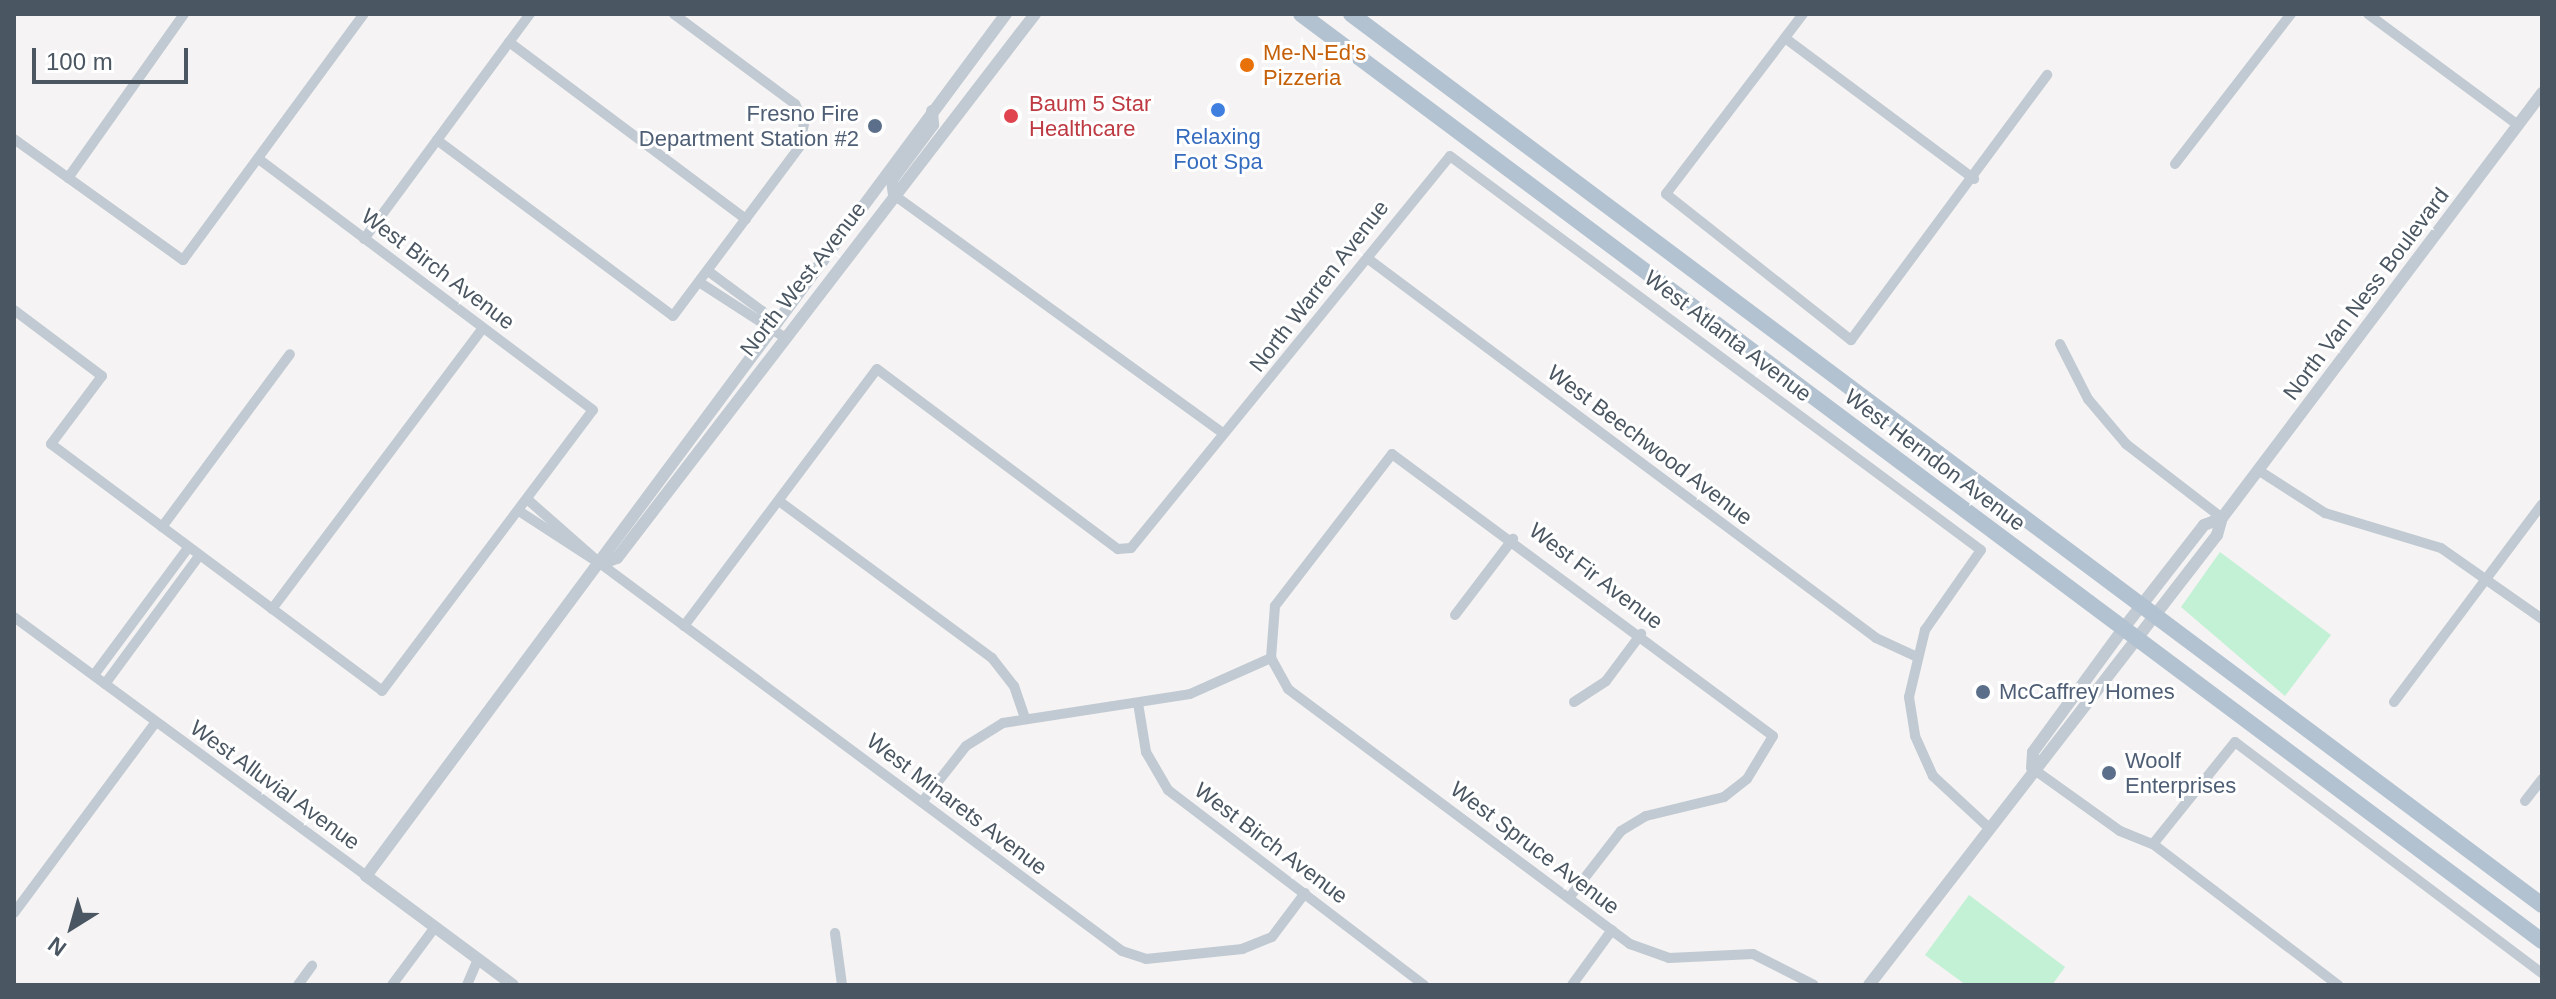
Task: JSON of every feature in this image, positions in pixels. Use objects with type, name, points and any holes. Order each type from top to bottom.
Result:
[{"type":"main road","name":"West Herndon Avenue","points":[[1301,14],[2542,941]]},
{"type":"main road","name":"West Herndon Avenue","points":[[1351,14],[2542,905]]},
{"type":"street","points":[[68,178],[184,14]]},
{"type":"street","points":[[14,139],[183,260],[260,160],[364,14]]},
{"type":"street","points":[[364,239],[530,14]]},
{"type":"street","points":[[437,140],[673,316],[800,146],[804,124],[795,104],[674,14]]},
{"type":"street","name":"North West Avenue","points":[[366,876],[601,564],[604,547],[768,325],[1006,14]]},
{"type":"street","name":"North West Avenue","points":[[601,564],[617,558],[1035,14]]},
{"type":"street","points":[[1803,14],[1666,194],[1851,340],[1974,179],[2047,75]]},
{"type":"street","points":[[2175,164],[2291,14]]},
{"type":"street","points":[[2368,14],[2518,125]]},
{"type":"street","points":[[1785,38],[1974,179]]},
{"type":"street","points":[[509,42],[746,219]]},
{"type":"street","name":"North Van Ness Boulevard","points":[[1869,985],[2032,768],[2156,616],[2217,535],[2222,518],[2542,93]]},
{"type":"street","points":[[932,111],[933,125],[892,180],[894,195],[1220,431]]},
{"type":"street","name":"North Warren Avenue","points":[[779,501],[877,369],[1124,550],[1220,431],[1277,376],[1450,156]]},
{"type":"street","name":"West Atlanta Avenue","points":[[1450,156],[1981,550],[1915,656]]},
{"type":"street","name":"West Birch Avenue","points":[[260,160],[593,410],[527,499]]},
{"type":"street","name":"West Beechwood Avenue","points":[[1367,258],[1876,638],[1915,656]]},
{"type":"street","points":[[708,271],[762,311],[768,325]]},
{"type":"street","points":[[699,282],[753,323],[768,325],[784,337]]},
{"type":"street","points":[[14,310],[102,376],[51,444],[382,691],[527,499]]},
{"type":"street","points":[[272,609],[483,328]]},
{"type":"street","points":[[2060,344],[2088,399],[2126,444],[2222,518]]},
{"type":"street","points":[[162,527],[290,354]]},
{"type":"street","name":"West Fir Avenue","points":[[1271,658],[1271,620],[1282,595],[1392,454],[1513,539],[1773,736],[1747,779],[1724,797],[1646,816],[1621,831],[1569,898]]},
{"type":"street","points":[[2258,470],[2309,506],[2441,548],[2542,619]]},
{"type":"street","name":"West Minarets Avenue","points":[[527,499],[601,564]]},
{"type":"street","points":[[684,626],[779,501],[992,658],[1014,686],[1025,718]]},
{"type":"street","points":[[2394,702],[2542,504]]},
{"type":"street","name":"West Minarets Avenue","points":[[519,511],[601,564],[1122,951],[1146,959],[1207,957],[1272,937],[1305,893]]},
{"type":"street","name":"North Van Ness Boulevard","points":[[2032,768],[2033,752],[2123,629],[2204,525],[2222,518]]},
{"type":"street","points":[[1455,615],[1513,539]]},
{"type":"street","points":[[94,675],[188,548]]},
{"type":"street","points":[[105,684],[199,556]]},
{"type":"street","name":"West Alluvial Avenue","points":[[14,617],[513,985]]},
{"type":"street","points":[[1574,702],[1606,681],[1641,634]]},
{"type":"street","points":[[1915,656],[1909,697],[1922,757],[1947,794],[1988,827]]},
{"type":"street","points":[[922,802],[976,738],[1025,718],[1190,694],[1271,658]]},
{"type":"street","name":"West Spruce Avenue","points":[[1271,658],[1288,689],[1612,930],[1669,958],[1753,954],[1814,985]]},
{"type":"street","name":"West Birch Avenue","points":[[1138,703],[1146,752],[1168,790],[1424,985]]},
{"type":"street","points":[[14,913],[156,722]]},
{"type":"street","points":[[2153,844],[2235,742],[2542,973]]},
{"type":"street","points":[[2032,768],[2120,831],[2153,844],[2338,985]]},
{"type":"street","points":[[2525,801],[2542,779]]},
{"type":"street","points":[[392,985],[435,927]]},
{"type":"street","points":[[1572,985],[1612,930]]},
{"type":"street","points":[[835,933],[842,985]]},
{"type":"street","points":[[467,985],[478,959]]},
{"type":"street","points":[[298,985],[312,966]]},
{"type":"green space","points":[[2220,552],[2331,635],[2285,696],[2181,607]]},
{"type":"green space","points":[[1969,895],[2065,967],[2052,985],[1966,985],[1925,955]]},
{"type":"place","name":"Me-N-Ed's Pizzeria","points":[[1247,65]]},
{"type":"place","name":"Relaxing Foot Spa","points":[[1218,110]]},
{"type":"place","name":"Baum 5 Star Healthcare","points":[[1011,116]]},
{"type":"place","name":"Fresno Fire Department Station #2","points":[[875,126]]},
{"type":"place","name":"McCaffrey Homes","points":[[1983,692]]},
{"type":"place","name":"Woolf Enterprises","points":[[2109,773]]}]
